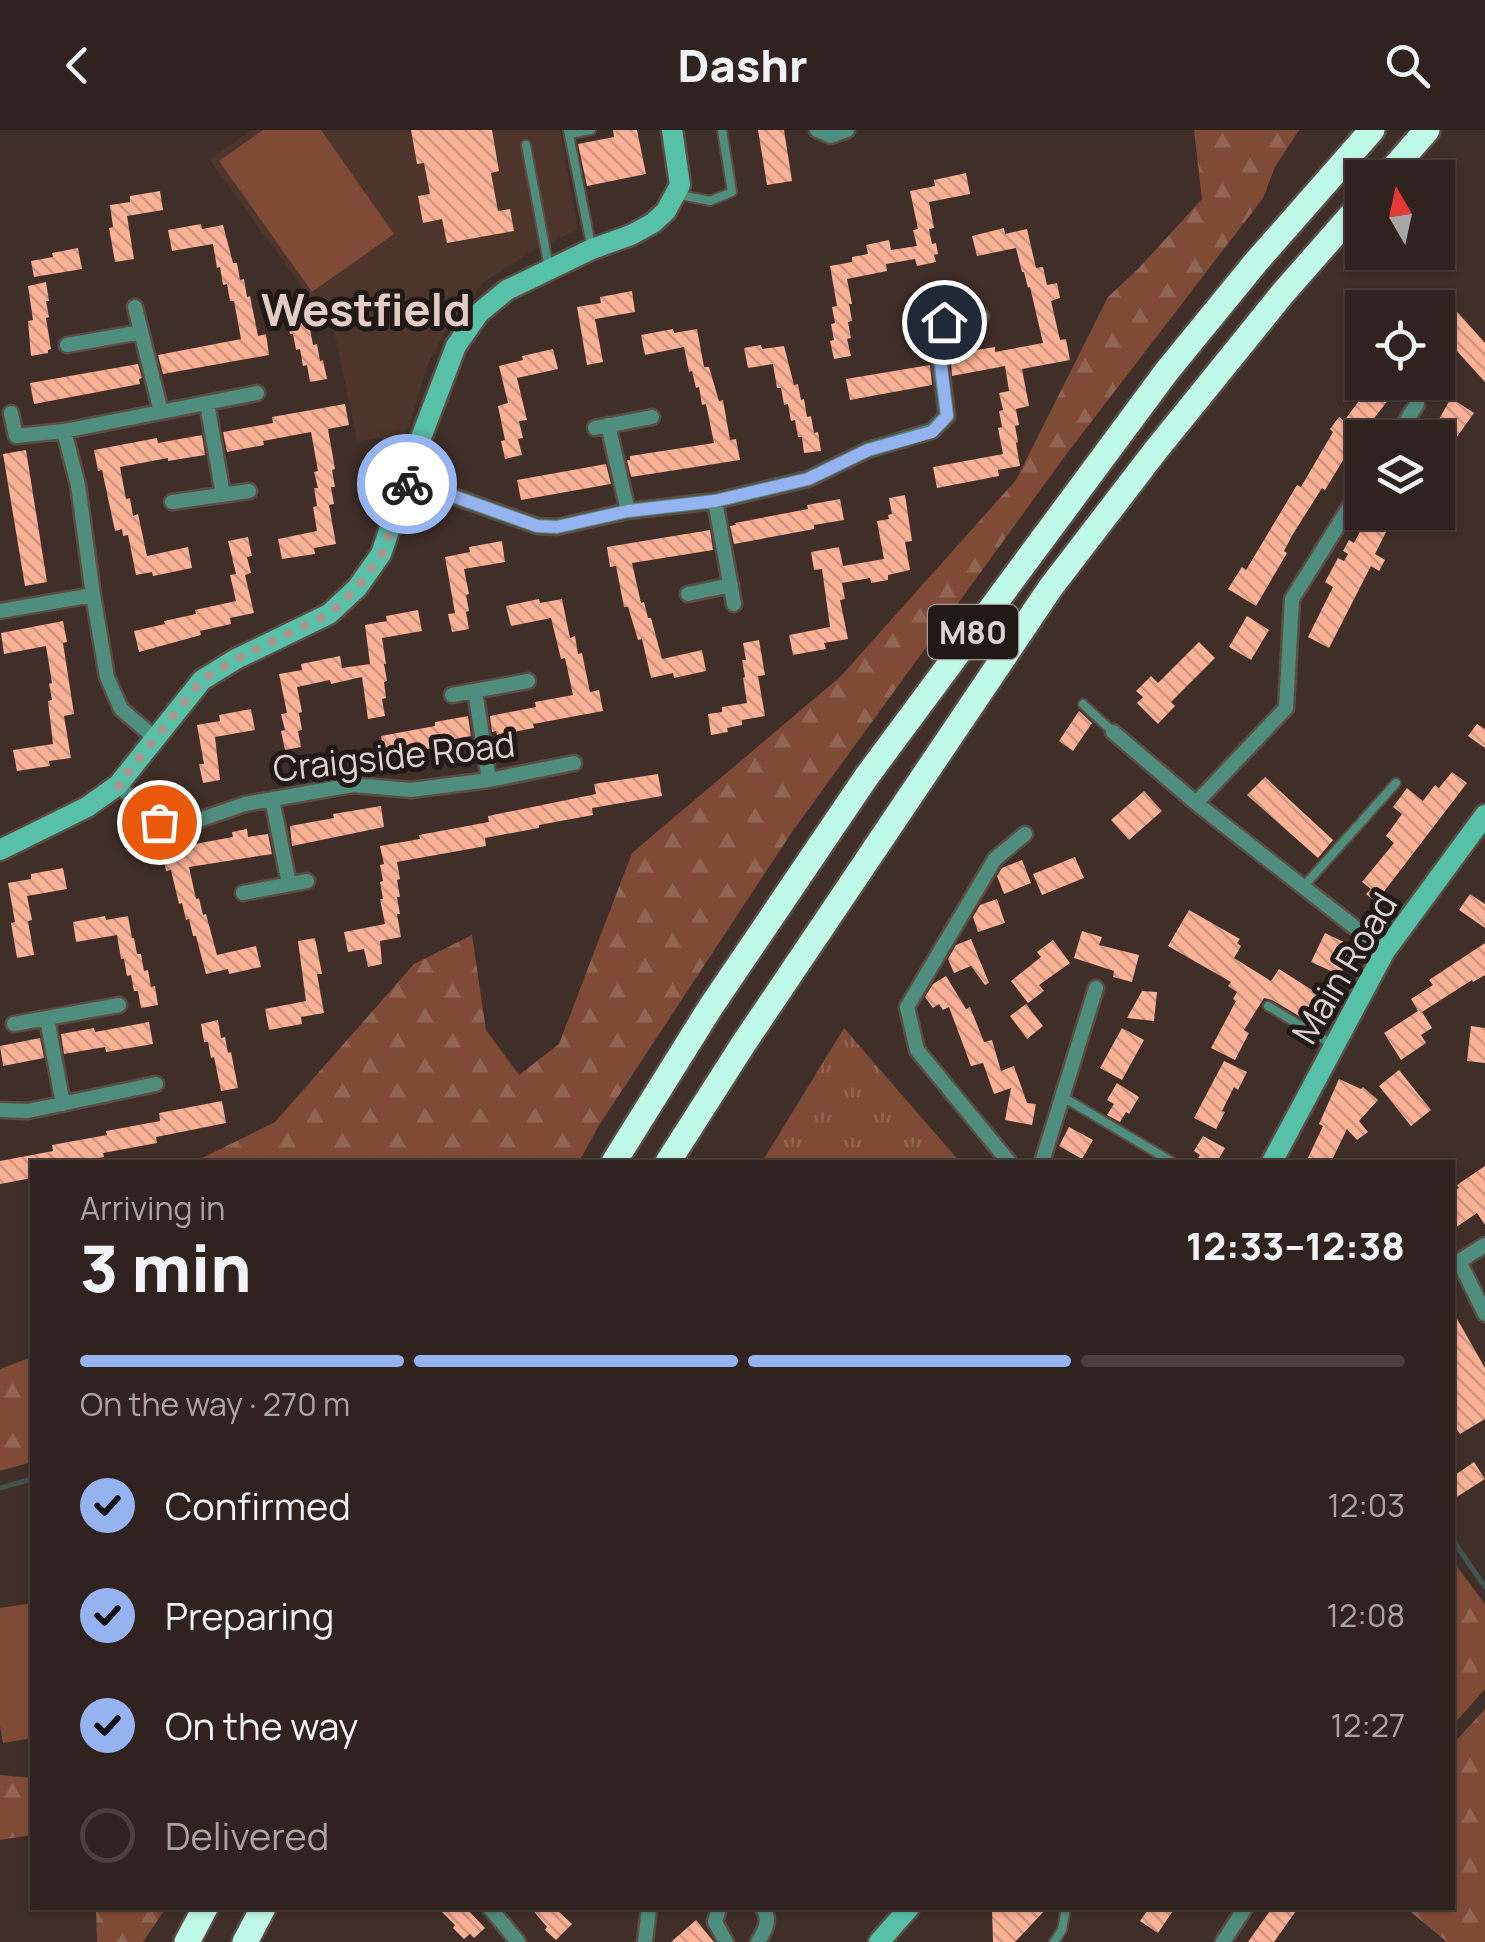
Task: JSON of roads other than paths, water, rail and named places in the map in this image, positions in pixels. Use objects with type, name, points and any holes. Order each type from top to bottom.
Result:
[{"type":"highway","name":"M80","points":[[615,1160],[710,1008],[867,776],[1167,371],[1372,130]]},
{"type":"highway","points":[[1401,160],[1427,130]]},
{"type":"highway","name":"M80","points":[[669,1160],[744,1042],[1051,587],[1282,293],[1345,221]]},
{"type":"highway","points":[[187,1942],[204,1910]]},
{"type":"highway","points":[[245,1942],[262,1910]]},
{"type":"street","points":[[0,850],[88,808],[118,785],[202,680],[329,614],[357,588],[382,554],[456,346],[480,313],[507,290],[592,249],[631,235],[666,211],[680,185],[672,130]]},
{"type":"street","points":[[817,130],[831,136],[847,130]]},
{"type":"street","points":[[135,307],[160,412]]},
{"type":"street","points":[[917,329],[981,316]]},
{"type":"street","points":[[408,480],[537,526],[557,527],[628,511],[715,501],[808,479],[868,450],[932,432],[947,416],[936,323]]},
{"type":"street","points":[[68,345],[141,332]]},
{"type":"street","points":[[11,413],[16,436],[64,431],[258,394]]},
{"type":"street","points":[[207,403],[224,494]]},
{"type":"street","points":[[1406,420],[1416,404]]},
{"type":"street","points":[[628,511],[601,426],[652,417]]},
{"type":"street","points":[[64,431],[78,485],[107,677],[122,708],[156,739]]},
{"type":"street","points":[[172,502],[249,491]]},
{"type":"street","points":[[715,501],[734,604]]},
{"type":"street","points":[[1196,803],[1286,708],[1292,599],[1345,514]]},
{"type":"street","points":[[688,594],[731,584]]},
{"type":"street","points":[[0,610],[93,595]]},
{"type":"street","points":[[452,694],[528,681]]},
{"type":"street","points":[[475,690],[489,780]]},
{"type":"street","points":[[1113,732],[1196,803],[1385,952]]},
{"type":"street","name":"Craigside Road","points":[[118,785],[159,822],[192,822],[244,804],[353,785],[411,790],[574,763]]},
{"type":"street","points":[[272,800],[289,884]]},
{"type":"street","name":"Main Road","points":[[1273,1160],[1385,952],[1485,815]]},
{"type":"street","points":[[1007,1160],[917,1050],[907,1008],[995,858],[1025,834]]},
{"type":"street","points":[[243,893],[308,881]]},
{"type":"street","points":[[1043,1160],[1096,988]]},
{"type":"street","points":[[14,1024],[119,1006]]},
{"type":"street","points":[[46,1019],[63,1104]]},
{"type":"street","points":[[0,1110],[28,1111],[156,1084]]},
{"type":"street","points":[[1485,1245],[1456,1263],[1485,1314]]},
{"type":"street","points":[[492,1910],[518,1942]]},
{"type":"street","points":[[645,1942],[649,1910]]},
{"type":"street","points":[[718,1910],[715,1922],[726,1942]]},
{"type":"street","points":[[758,1942],[767,1927],[766,1910]]},
{"type":"street","points":[[880,1942],[907,1910]]},
{"type":"street","points":[[1223,1942],[1244,1910]]},
{"type":"lane","points":[[591,130],[568,132],[592,249]]},
{"type":"lane","points":[[676,194],[710,201],[732,192],[722,130]]},
{"type":"lane","points":[[526,145],[549,270]]},
{"type":"lane","points":[[1083,704],[1113,732]]},
{"type":"lane","points":[[1303,888],[1396,783]]},
{"type":"lane","points":[[1268,1006],[1334,1045]]},
{"type":"lane","points":[[1062,1098],[1168,1160]]},
{"type":"lane","points":[[1054,1942],[1062,1930],[1066,1910]]},
{"type":"waterway","points":[[0,1488],[30,1480]]},
{"type":"waterway","points":[[1455,1543],[1485,1587]]},
{"type":"district","name":"Westfield","points":[[366,309]]}]
